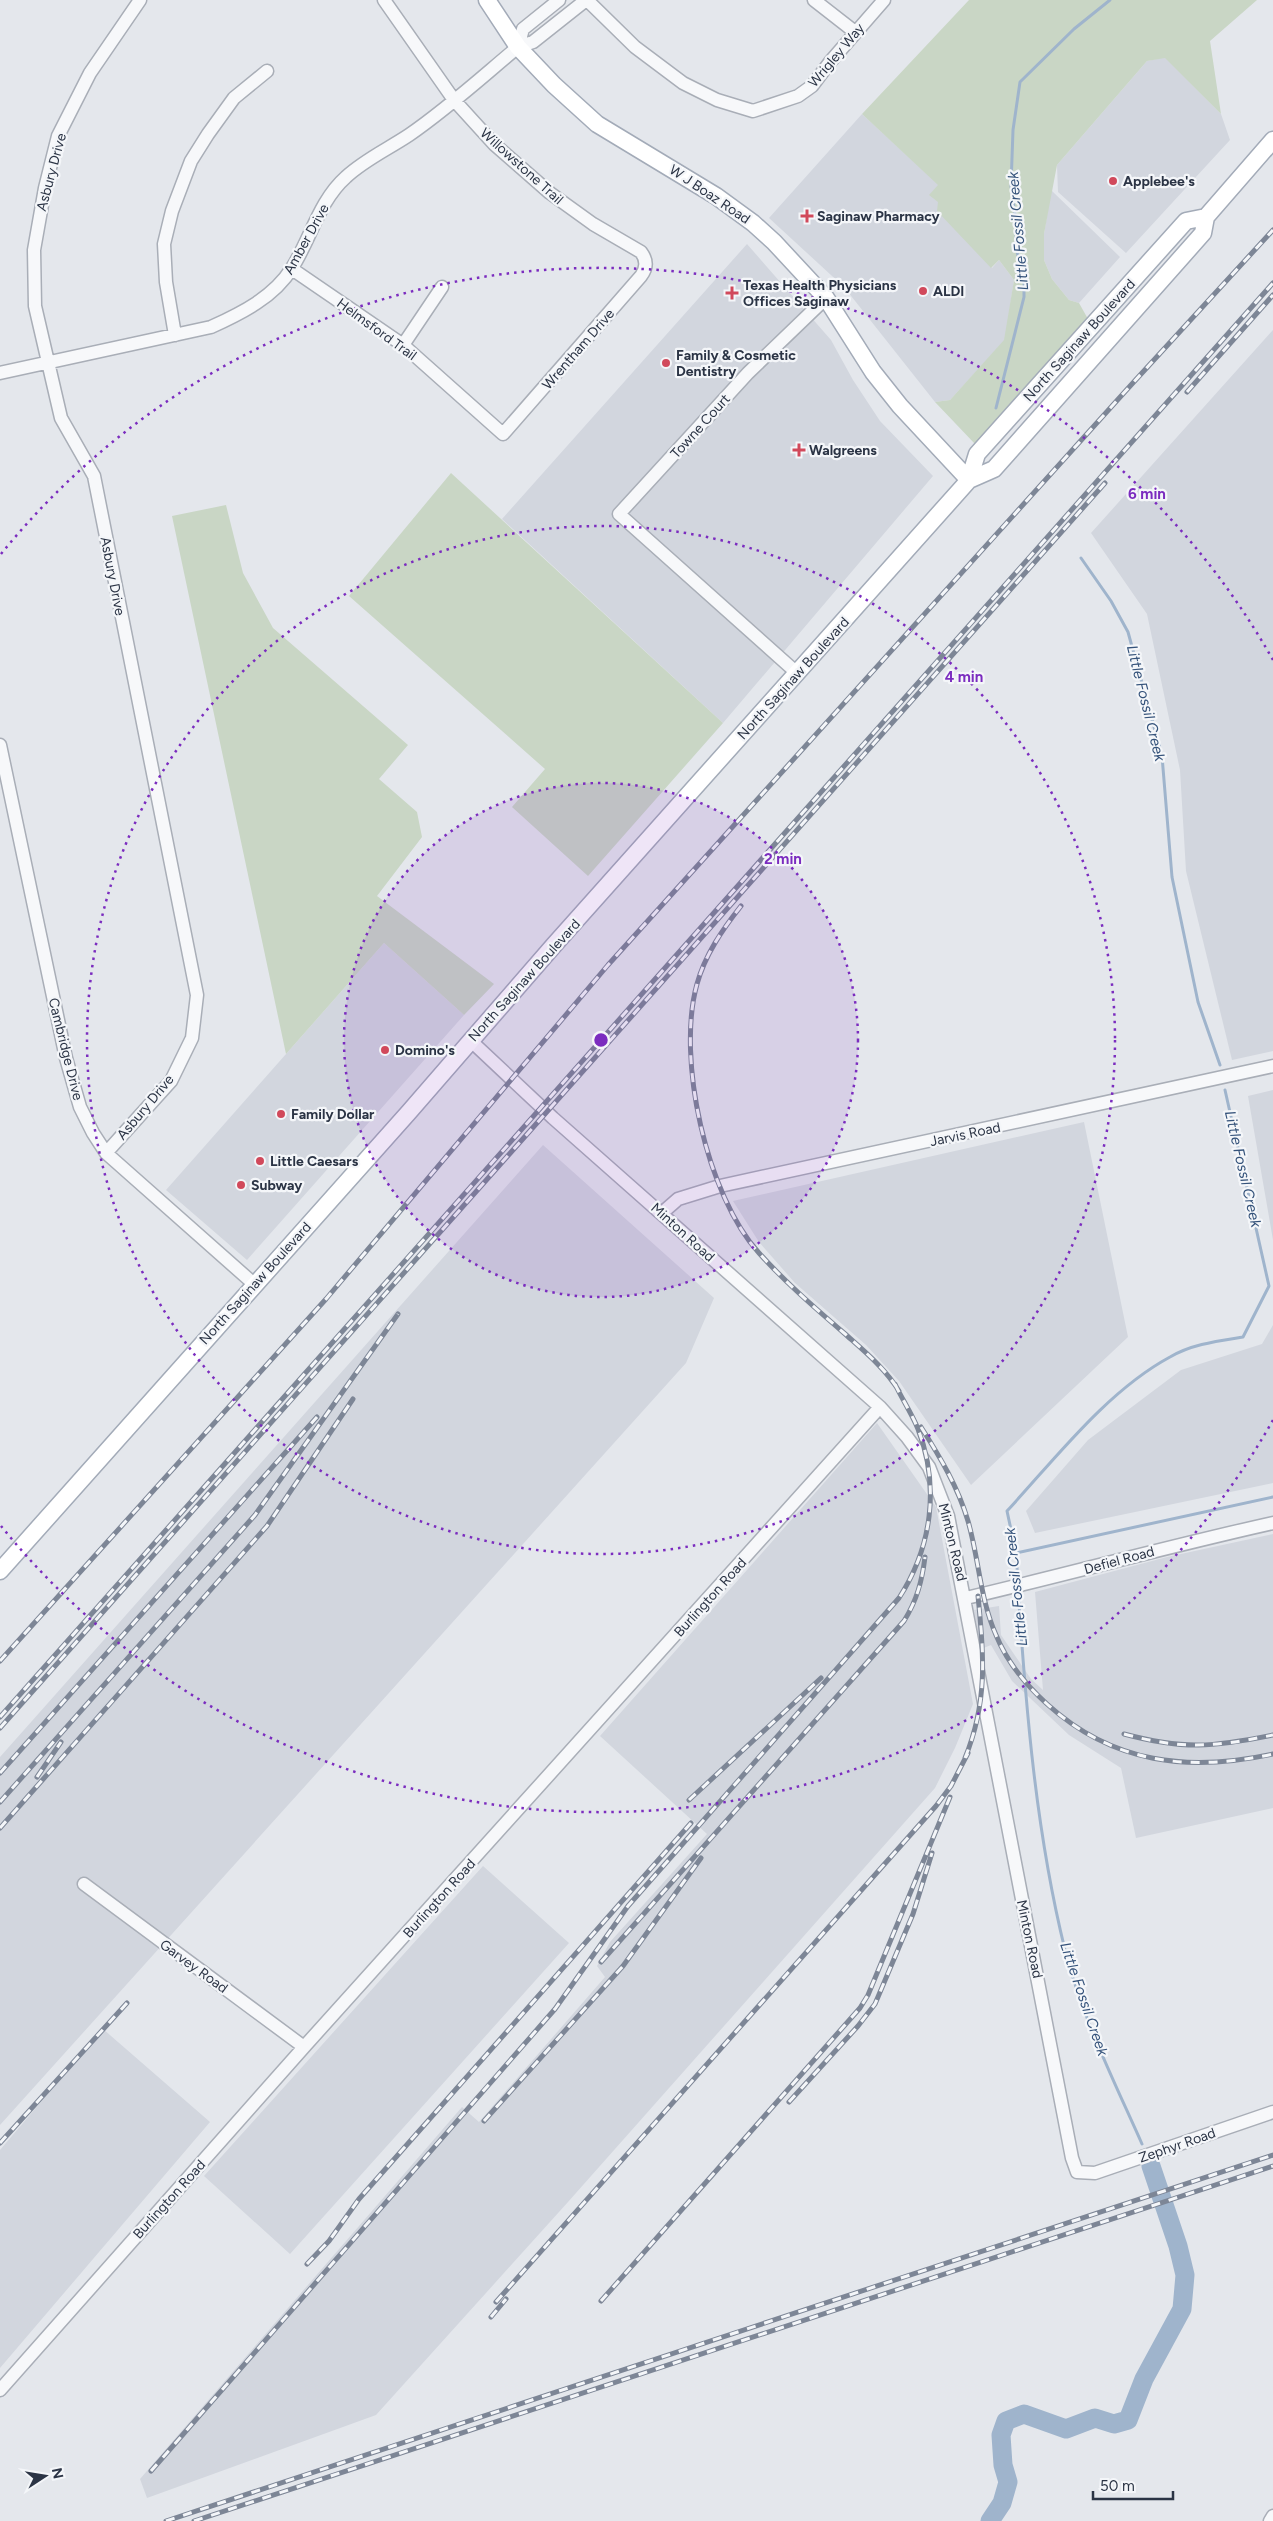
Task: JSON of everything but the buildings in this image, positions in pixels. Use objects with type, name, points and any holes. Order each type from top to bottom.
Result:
[{"type":"main road","name":"W J Boaz Road","points":[[487,0],[518,47],[554,85],[597,124],[716,196],[753,223],[784,252],[826,298],[873,372],[896,401],[926,437],[969,480]]},
{"type":"main road","name":"North Saginaw Boulevard","points":[[0,1571],[969,480],[994,469],[1203,233],[1206,217],[1273,140]]},
{"type":"main road","name":"North Saginaw Boulevard","points":[[969,480],[977,454],[1118,296],[1186,221],[1206,217]]},
{"type":"street","name":"Asbury Drive","points":[[106,1153],[171,1081],[192,1038],[198,995],[94,476],[61,418],[46,363],[35,306],[34,250],[45,188],[58,136],[90,73],[140,0]]},
{"type":"street","name":"Willowstone Trail","points":[[384,0],[454,100],[494,144],[550,193],[593,224],[637,249],[645,260]]},
{"type":"street","points":[[518,47],[523,29],[560,0]]},
{"type":"street","points":[[518,47],[533,42],[586,0]]},
{"type":"street","name":"Wrigley Way","points":[[586,0],[635,47],[683,83],[717,100],[753,111],[798,96],[812,86],[855,32],[884,0]]},
{"type":"street","points":[[814,0],[855,32]]},
{"type":"street","name":"Amber Drive","points":[[0,373],[211,327],[237,315],[275,289],[292,268],[326,200],[345,177],[410,135],[518,47]]},
{"type":"street","points":[[175,335],[166,282],[164,244],[172,211],[192,161],[208,134],[234,98],[267,72]]},
{"type":"street","name":"Wrentham Drive","points":[[503,434],[641,276],[645,268],[645,260]]},
{"type":"street","name":"Helmsford Trail","points":[[292,268],[403,345],[503,434]]},
{"type":"street","points":[[403,345],[442,287]]},
{"type":"street","name":"Towne Court","points":[[797,673],[619,514],[748,373],[826,298]]},
{"type":"street","name":"Cambridge Drive","points":[[0,746],[70,1078],[86,1121],[106,1153],[254,1284]]},
{"type":"street","name":"Minton Road","points":[[470,1040],[553,1118],[880,1407],[908,1437],[929,1467],[948,1516],[966,1598],[1002,1800],[1072,2158],[1077,2172],[1081,2173]]},
{"type":"street","name":"Jarvis Road","points":[[662,1213],[678,1199],[720,1186],[1273,1066]]},
{"type":"street","name":"Burlington Road","points":[[0,2390],[304,2047],[880,1407]]},
{"type":"street","name":"Defiel Road","points":[[966,1598],[1040,1581],[1169,1546],[1273,1523]]},
{"type":"street","name":"Garvey Road","points":[[84,1884],[304,2047]]},
{"type":"street","name":"Zephyr Road","points":[[1081,2173],[1094,2173],[1273,2112]]},
{"type":"street","points":[[1270,2521],[1273,2516]]},
{"type":"shaded area","points":[[1165,57],[1221,114],[1230,140],[1126,253],[1058,192],[1057,165],[1147,61]]},
{"type":"shaded area","points":[[862,114],[939,185],[938,202],[992,268],[999,260],[1014,280],[1005,340],[950,400],[935,402],[844,287],[769,218]]},
{"type":"shaded area","points":[[1051,190],[1120,257],[1079,303],[1069,300],[1052,279],[1044,260],[1044,234]]},
{"type":"shaded area","points":[[747,244],[831,340],[853,380],[880,421],[933,476],[723,723],[502,519]]},
{"type":"shaded area","points":[[1273,330],[1273,1051],[1232,1060],[1186,871],[1180,770],[1147,614],[1091,533]]},
{"type":"shaded area","points":[[384,943],[464,1015],[247,1260],[166,1190]]},
{"type":"shaded area","points":[[1273,1090],[1273,1240],[1248,1096]]},
{"type":"shaded area","points":[[1084,1122],[1128,1337],[971,1485],[899,1381],[866,1345],[795,1283],[759,1242],[733,1201]]},
{"type":"shaded area","points":[[543,1145],[714,1298],[686,1363],[0,2125],[0,1757]]},
{"type":"shaded area","points":[[1273,1325],[1273,1483],[1035,1533],[1026,1511],[1088,1440],[1181,1370],[1262,1344]]},
{"type":"shaded area","points":[[877,1423],[936,1507],[973,1704],[955,1748],[935,1788],[568,2202],[376,2415],[147,2498],[140,2479],[462,2107],[479,2122],[605,1977],[597,1966],[610,1942],[707,1834],[600,1736]]},
{"type":"shaded area","points":[[1273,1534],[1273,1808],[1136,1838],[1121,1768],[1069,1735],[1012,1681],[991,1645],[981,1649],[974,1610],[999,1606],[1001,1635],[1031,1679],[1043,1690],[1035,1592],[1167,1557]]},
{"type":"shaded area","points":[[483,1866],[569,1943],[290,2254],[204,2176]]},
{"type":"shaded area","points":[[103,2029],[210,2122],[0,2368],[0,2150]]},
{"type":"green space","points":[[969,0],[1257,0],[1210,41],[1221,114],[1165,58],[1147,61],[1057,165],[1044,234],[1044,260],[1052,279],[1069,300],[1079,303],[1088,319],[975,444],[935,402],[950,400],[1004,340],[1014,280],[999,260],[991,268],[937,211],[938,202],[929,195],[938,185],[862,114]]},
{"type":"green space","points":[[451,473],[723,723],[588,876],[512,807],[545,769],[349,596]]},
{"type":"green space","points":[[226,505],[243,573],[273,628],[408,745],[379,779],[417,812],[422,837],[377,896],[494,984],[464,1015],[384,943],[286,1054],[172,516]]},
{"type":"waterway","name":"Little Fossil Creek","points":[[996,408],[1024,297],[1024,278],[1016,248],[1016,222],[1011,186],[1013,130],[1020,82],[1074,29],[1110,0]]},
{"type":"waterway","name":"Little Fossil Creek","points":[[1081,558],[1111,601],[1128,632],[1162,756],[1172,877],[1198,1002],[1220,1065]]},
{"type":"waterway","name":"Little Fossil Creek","points":[[1018,1583],[1016,1553],[1007,1511],[1083,1427],[1103,1407],[1147,1371],[1187,1349],[1243,1337],[1269,1286],[1225,1090]]},
{"type":"waterway","points":[[1016,1553],[1273,1497]]},
{"type":"waterway","name":"Little Fossil Creek","points":[[1018,1589],[1029,1725],[1039,1816],[1055,1906],[1065,1950],[1080,2000],[1099,2048],[1142,2144]]},
{"type":"waterway","name":"Little Fossil Creek","points":[[990,2521],[1002,2503],[1008,2482],[1003,2465],[1001,2435],[1006,2421],[1024,2414],[1066,2429],[1095,2418],[1114,2424],[1128,2420],[1144,2379],[1182,2309],[1185,2275],[1178,2246],[1151,2166]]},
{"type":"railway","points":[[0,1661],[326,1299],[608,965],[1273,230]]},
{"type":"railway","points":[[0,1717],[1273,283]]},
{"type":"railway","points":[[1187,392],[1273,295]]},
{"type":"railway","points":[[0,1728],[1105,483]]},
{"type":"railway","points":[[741,906],[709,953],[700,973],[692,1015],[691,1050],[694,1087],[711,1163],[724,1197],[741,1228],[759,1253],[800,1294],[874,1360],[899,1391]]},
{"type":"railway","points":[[0,1802],[255,1515],[398,1314]]},
{"type":"railway","points":[[151,2471],[555,2009],[628,1906],[899,1598],[919,1558],[929,1516],[930,1494],[929,1472],[925,1451],[918,1429],[895,1384]]},
{"type":"railway","points":[[0,1828],[267,1526],[353,1399]]},
{"type":"railway","points":[[0,1773],[317,1417]]},
{"type":"railway","points":[[921,1427],[948,1472],[964,1508],[972,1535],[986,1607],[1000,1645],[1018,1672],[1047,1704],[1072,1724],[1098,1740],[1125,1751],[1153,1758],[1182,1762],[1212,1762],[1273,1754]]},
{"type":"railway","points":[[601,1962],[904,1621],[918,1590],[925,1557]]},
{"type":"railway","points":[[965,1758],[978,1717],[981,1697],[983,1658],[978,1596]]},
{"type":"railway","points":[[689,1800],[821,1678]]},
{"type":"railway","points":[[1124,1734],[1182,1745],[1215,1744],[1273,1735]]},
{"type":"railway","points":[[37,1777],[61,1742]]},
{"type":"railway","points":[[496,2302],[936,1806],[951,1786],[968,1753]]},
{"type":"railway","points":[[601,2301],[860,2008],[868,1995],[950,1797]]},
{"type":"railway","points":[[307,2264],[329,2241],[359,2199],[691,1823]]},
{"type":"railway","points":[[789,2102],[858,2026],[875,2004],[913,1914],[932,1853]]},
{"type":"railway","points":[[484,2121],[623,1966],[701,1858]]},
{"type":"railway","points":[[0,2143],[127,2003]]},
{"type":"railway","points":[[166,2521],[1273,2155]]},
{"type":"railway","points":[[194,2521],[1273,2166]]},
{"type":"railway","points":[[491,2317],[506,2299]]},
{"type":"place","name":"Applebee's","points":[[1113,181]]},
{"type":"place","name":"Saginaw Pharmacy","points":[[807,216]]},
{"type":"place","name":"ALDI","points":[[923,291]]},
{"type":"place","name":"Texas Health Physicians Offices Saginaw","points":[[732,293]]},
{"type":"place","name":"Family & Cosmetic Dentistry","points":[[666,363]]},
{"type":"place","name":"Walgreens","points":[[799,450]]},
{"type":"place","name":"Domino's","points":[[385,1050]]},
{"type":"place","name":"Family Dollar","points":[[281,1114]]},
{"type":"place","name":"Little Caesars","points":[[260,1161]]},
{"type":"place","name":"Subway","points":[[241,1185]]}]
